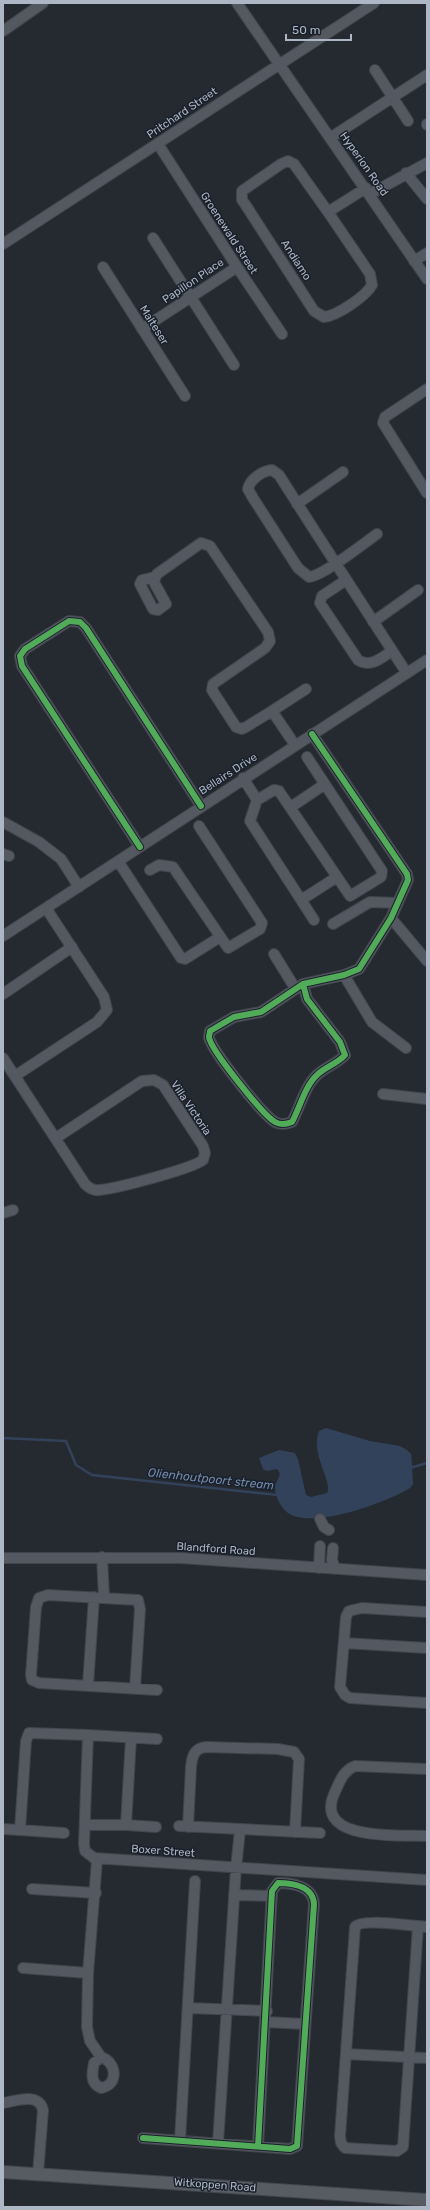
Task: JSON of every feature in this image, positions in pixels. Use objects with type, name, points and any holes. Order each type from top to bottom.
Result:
[{"type":"main road","name":"Witkoppen Road","points":[[3,2172],[427,2200]]},
{"type":"street","points":[[3,31],[43,3]]},
{"type":"street","name":"Hyperion Road","points":[[237,3],[368,191],[427,279]]},
{"type":"street","name":"Pritchard Street","points":[[3,244],[374,3]]},
{"type":"street","points":[[375,70],[408,121]]},
{"type":"street","points":[[330,138],[427,75]]},
{"type":"street","name":"Groenewald Street","points":[[158,144],[282,334]]},
{"type":"street","name":"Andiamo","points":[[292,161],[328,212],[370,274],[372,284],[364,293],[335,314],[324,317],[314,311],[242,200],[242,191],[281,164],[292,161]]},
{"type":"street","points":[[328,212],[427,163]]},
{"type":"street","points":[[406,173],[427,199]]},
{"type":"street","points":[[153,238],[234,365]]},
{"type":"street","points":[[414,261],[427,253]]},
{"type":"street","name":"Malteser","points":[[103,267],[185,396]]},
{"type":"street","name":"Papillon Place","points":[[142,329],[237,267]]},
{"type":"street","points":[[427,389],[386,417],[382,423],[427,493]]},
{"type":"street","points":[[377,534],[335,563],[313,576],[304,574],[253,498],[248,489],[249,485],[254,478],[267,471],[272,470],[279,475],[297,504],[335,563],[346,580],[373,622],[406,672]]},
{"type":"street","points":[[297,504],[343,472]]},
{"type":"street","points":[[155,577],[160,571],[201,543],[210,546],[268,632],[270,641],[265,648],[213,684],[212,690],[236,727],[246,727],[306,689]]},
{"type":"street","points":[[346,580],[322,596],[320,603],[358,660],[365,664],[373,663],[392,650]]},
{"type":"street","points":[[373,622],[418,590]]},
{"type":"street","points":[[140,847],[22,666],[20,656],[24,649],[69,621],[80,622],[86,628],[201,806]]},
{"type":"street","name":"Bellairs Drive","points":[[3,936],[243,778],[406,672],[427,660]]},
{"type":"street","points":[[272,711],[295,745]]},
{"type":"street","points":[[274,954],[299,986],[340,1042],[345,1055],[314,1077],[292,1122],[286,1125],[275,1122],[247,1094],[214,1049],[209,1037],[210,1030],[234,1017],[261,1012],[299,986],[344,975],[359,968],[391,918],[408,880],[407,874],[312,734]]},
{"type":"street","points":[[307,757],[382,873],[380,877],[352,896],[349,895],[291,807],[277,790],[274,790],[257,800],[250,821],[314,920]]},
{"type":"street","points":[[243,778],[257,800]]},
{"type":"street","points":[[291,807],[325,784]]},
{"type":"street","points":[[3,822],[35,840],[61,859],[79,887]]},
{"type":"street","points":[[150,870],[159,865],[173,867],[226,946],[230,948],[260,929],[262,924],[199,826]]},
{"type":"street","points":[[118,861],[181,958],[185,959],[220,936]]},
{"type":"street","points":[[301,900],[337,877]]},
{"type":"street","points":[[333,924],[370,902],[398,903]]},
{"type":"street","points":[[15,1076],[97,1022],[106,1013],[107,1006],[104,997],[46,908]]},
{"type":"street","points":[[391,918],[427,961]]},
{"type":"street","points":[[3,994],[72,947]]},
{"type":"street","points":[[344,975],[372,1022],[406,1048]]},
{"type":"street","name":"Villa Victoria","points":[[3,1058],[85,1184],[93,1190],[191,1166],[203,1160],[205,1153],[203,1146],[163,1085],[148,1080],[142,1081],[56,1138]]},
{"type":"street","points":[[383,1094],[427,1099]]},
{"type":"street","points":[[320,1518],[324,1527],[329,1530]]},
{"type":"street","points":[[319,1568],[320,1546]]},
{"type":"street","points":[[333,1548],[332,1560],[336,1568]]},
{"type":"street","points":[[88,1685],[99,1597],[102,1557]]},
{"type":"street","name":"Blandford Road","points":[[3,1558],[181,1558],[427,1575]]},
{"type":"street","points":[[135,1688],[139,1602],[136,1599],[48,1595],[39,1598],[36,1607],[30,1675],[32,1680],[39,1683],[157,1690]]},
{"type":"street","points":[[427,1612],[351,1609],[346,1617],[340,1687],[345,1695],[361,1699],[427,1703]]},
{"type":"street","points":[[344,1643],[427,1648]]},
{"type":"street","points":[[20,1830],[28,1736],[31,1733],[37,1732],[157,1739]]},
{"type":"street","points":[[88,1735],[84,1844],[88,1854],[97,1860],[96,1893],[88,1973],[87,2034],[101,2057]]},
{"type":"street","points":[[126,1825],[131,1738]]},
{"type":"street","points":[[295,1832],[299,1759],[294,1752],[278,1749],[206,1747],[196,1751],[192,1759],[184,1827],[240,1830],[320,1833]]},
{"type":"street","points":[[427,1769],[355,1766],[342,1776],[333,1796],[331,1806],[338,1822],[350,1830],[372,1834],[427,1836]]},
{"type":"street","points":[[91,1825],[126,1825],[156,1828]]},
{"type":"street","points":[[3,1829],[64,1833]]},
{"type":"street","points":[[218,2143],[234,1894],[240,1830]]},
{"type":"street","name":"Boxer Street","points":[[97,1860],[427,1880]]},
{"type":"street","points":[[180,2140],[194,1881]]},
{"type":"street","points":[[143,2138],[290,2149],[297,2146],[299,2140],[305,2024],[314,1900],[307,1890],[300,1886],[288,1883],[275,1885],[272,1896],[267,2011],[258,2146]]},
{"type":"street","points":[[32,1889],[96,1893]]},
{"type":"street","points":[[234,1894],[272,1896]]},
{"type":"street","points":[[363,1922],[422,1926],[408,2057],[404,2144],[400,2150],[394,2152],[347,2148],[342,2145],[340,2136],[356,1925],[363,1922]]},
{"type":"street","points":[[23,1968],[88,1973]]},
{"type":"street","points":[[188,2008],[267,2011]]},
{"type":"street","points":[[266,2022],[305,2024]]},
{"type":"street","points":[[346,2054],[427,2058]]},
{"type":"street","points":[[3,2103],[32,2099],[38,2100],[42,2105],[43,2110],[38,2174]]},
{"type":"water","points":[[326,1428],[370,1441],[400,1446],[407,1450],[411,1454],[413,1484],[410,1488],[399,1494],[365,1508],[325,1517],[307,1518],[293,1515],[283,1508],[276,1496],[275,1485],[280,1474],[279,1471],[277,1469],[267,1471],[263,1469],[259,1458],[279,1450],[295,1453],[298,1459],[306,1495],[311,1497],[327,1493],[327,1481],[317,1449],[319,1431]]},
{"type":"waterway","name":"Olienhoutpoort stream","points":[[3,1438],[66,1441],[76,1465],[92,1475],[278,1495]]},
{"type":"waterway","name":"Olienhoutpoort stream","points":[[410,1468],[427,1463]]},
{"type":"cycle path","points":[[140,847],[22,666],[20,656],[25,649],[69,621],[80,622],[86,628],[201,806]]},
{"type":"cycle path","points":[[303,984],[307,999],[340,1042],[345,1055],[320,1072],[309,1085],[292,1122],[279,1124],[269,1117],[227,1067],[212,1044],[209,1037],[210,1031],[234,1017],[261,1012],[303,984],[344,975],[359,969],[391,918],[408,880],[407,874],[312,734]]},
{"type":"cycle path","points":[[143,2138],[290,2149],[297,2146],[314,1904],[313,1898],[306,1889],[289,1884],[278,1883],[272,1891],[258,2146]]}]
